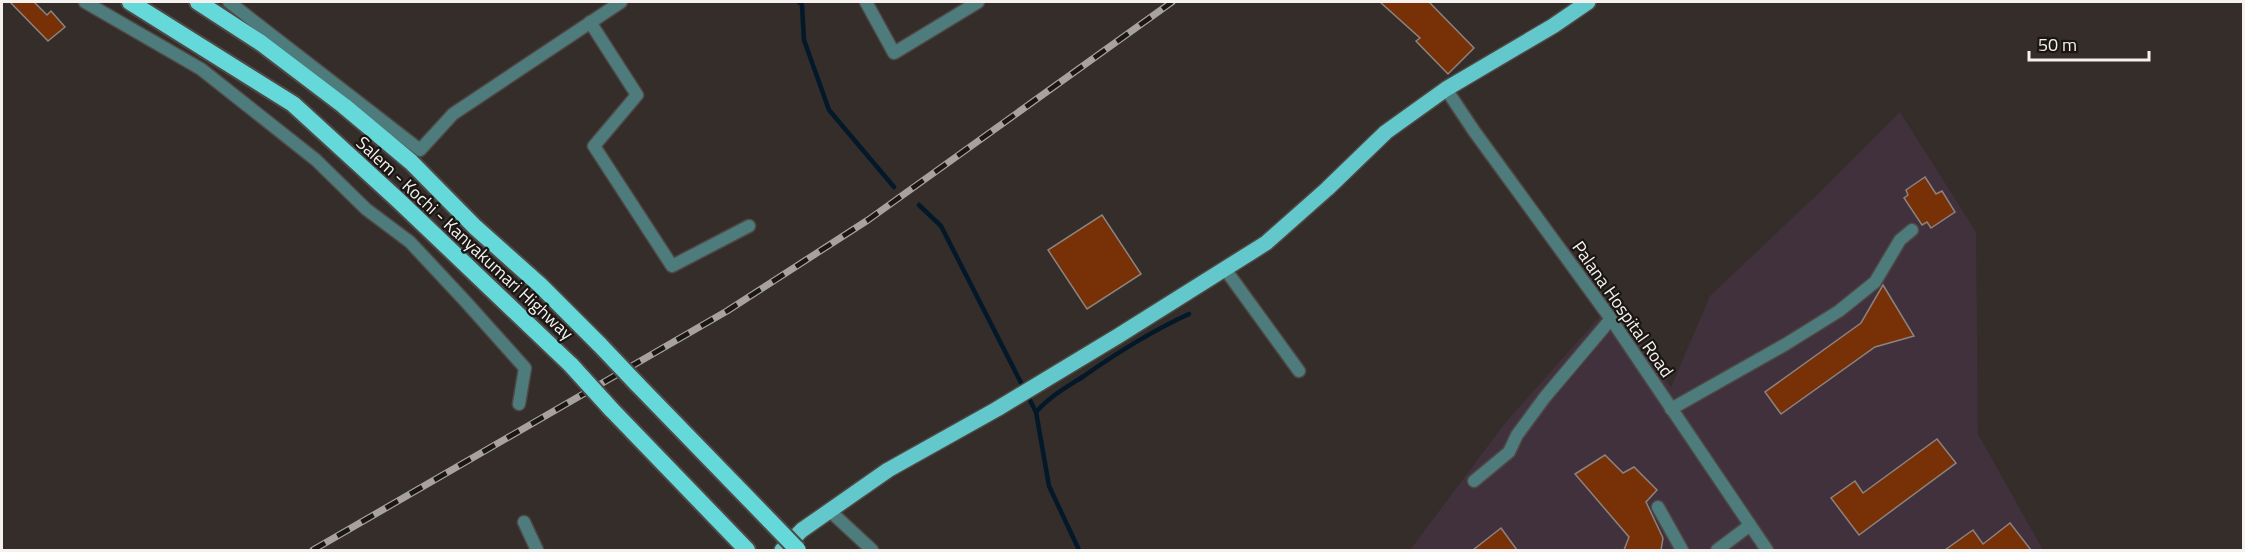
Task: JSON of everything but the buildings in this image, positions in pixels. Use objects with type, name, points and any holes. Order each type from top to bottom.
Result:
[{"type":"highway","name":"Salem - Kochi - Kanyakumari Highway","points":[[130,2],[293,104],[398,200],[571,365],[743,547]]},
{"type":"highway","name":"Salem - Kochi - Kanyakumari Highway","points":[[198,2],[270,50],[344,106],[411,162],[475,227],[540,285],[600,345],[798,550]]},
{"type":"main road","points":[[782,550],[802,531],[888,470],[997,409],[1266,243],[1386,132],[1446,89],[1553,26],[1588,2]]},
{"type":"street","points":[[85,2],[201,69],[316,160],[366,209],[410,242],[525,368],[519,404]]},
{"type":"street","points":[[230,2],[420,150],[453,114],[621,2]]},
{"type":"street","points":[[866,2],[894,53],[978,2]]},
{"type":"street","points":[[590,22],[637,95],[594,146],[672,266],[749,226]]},
{"type":"street","name":"Palana Hospital Road","points":[[1446,89],[1499,166],[1611,319],[1767,550]]},
{"type":"street","points":[[1671,409],[1839,311],[1875,282],[1899,240],[1912,230]]},
{"type":"street","points":[[1225,269],[1299,371]]},
{"type":"street","points":[[1474,481],[1509,452],[1517,435],[1545,397],[1611,319]]},
{"type":"street","points":[[1658,507],[1682,550]]},
{"type":"street","points":[[830,511],[872,550]]},
{"type":"street","points":[[524,522],[537,550]]},
{"type":"street","points":[[1717,550],[1749,525]]},
{"type":"shaded area","points":[[1900,112],[1976,232],[1978,434],[2043,550],[1410,550],[1505,423],[1612,303],[1671,387],[1710,296]]},
{"type":"waterway","points":[[799,2],[802,5],[804,40],[829,110],[894,187]]},
{"type":"waterway","points":[[919,205],[941,226],[1036,412],[1049,486],[1079,550]]},
{"type":"waterway","points":[[1036,412],[1059,392],[1122,350],[1189,314]]},
{"type":"railway","points":[[313,550],[727,311],[868,220],[1172,2]]}]
